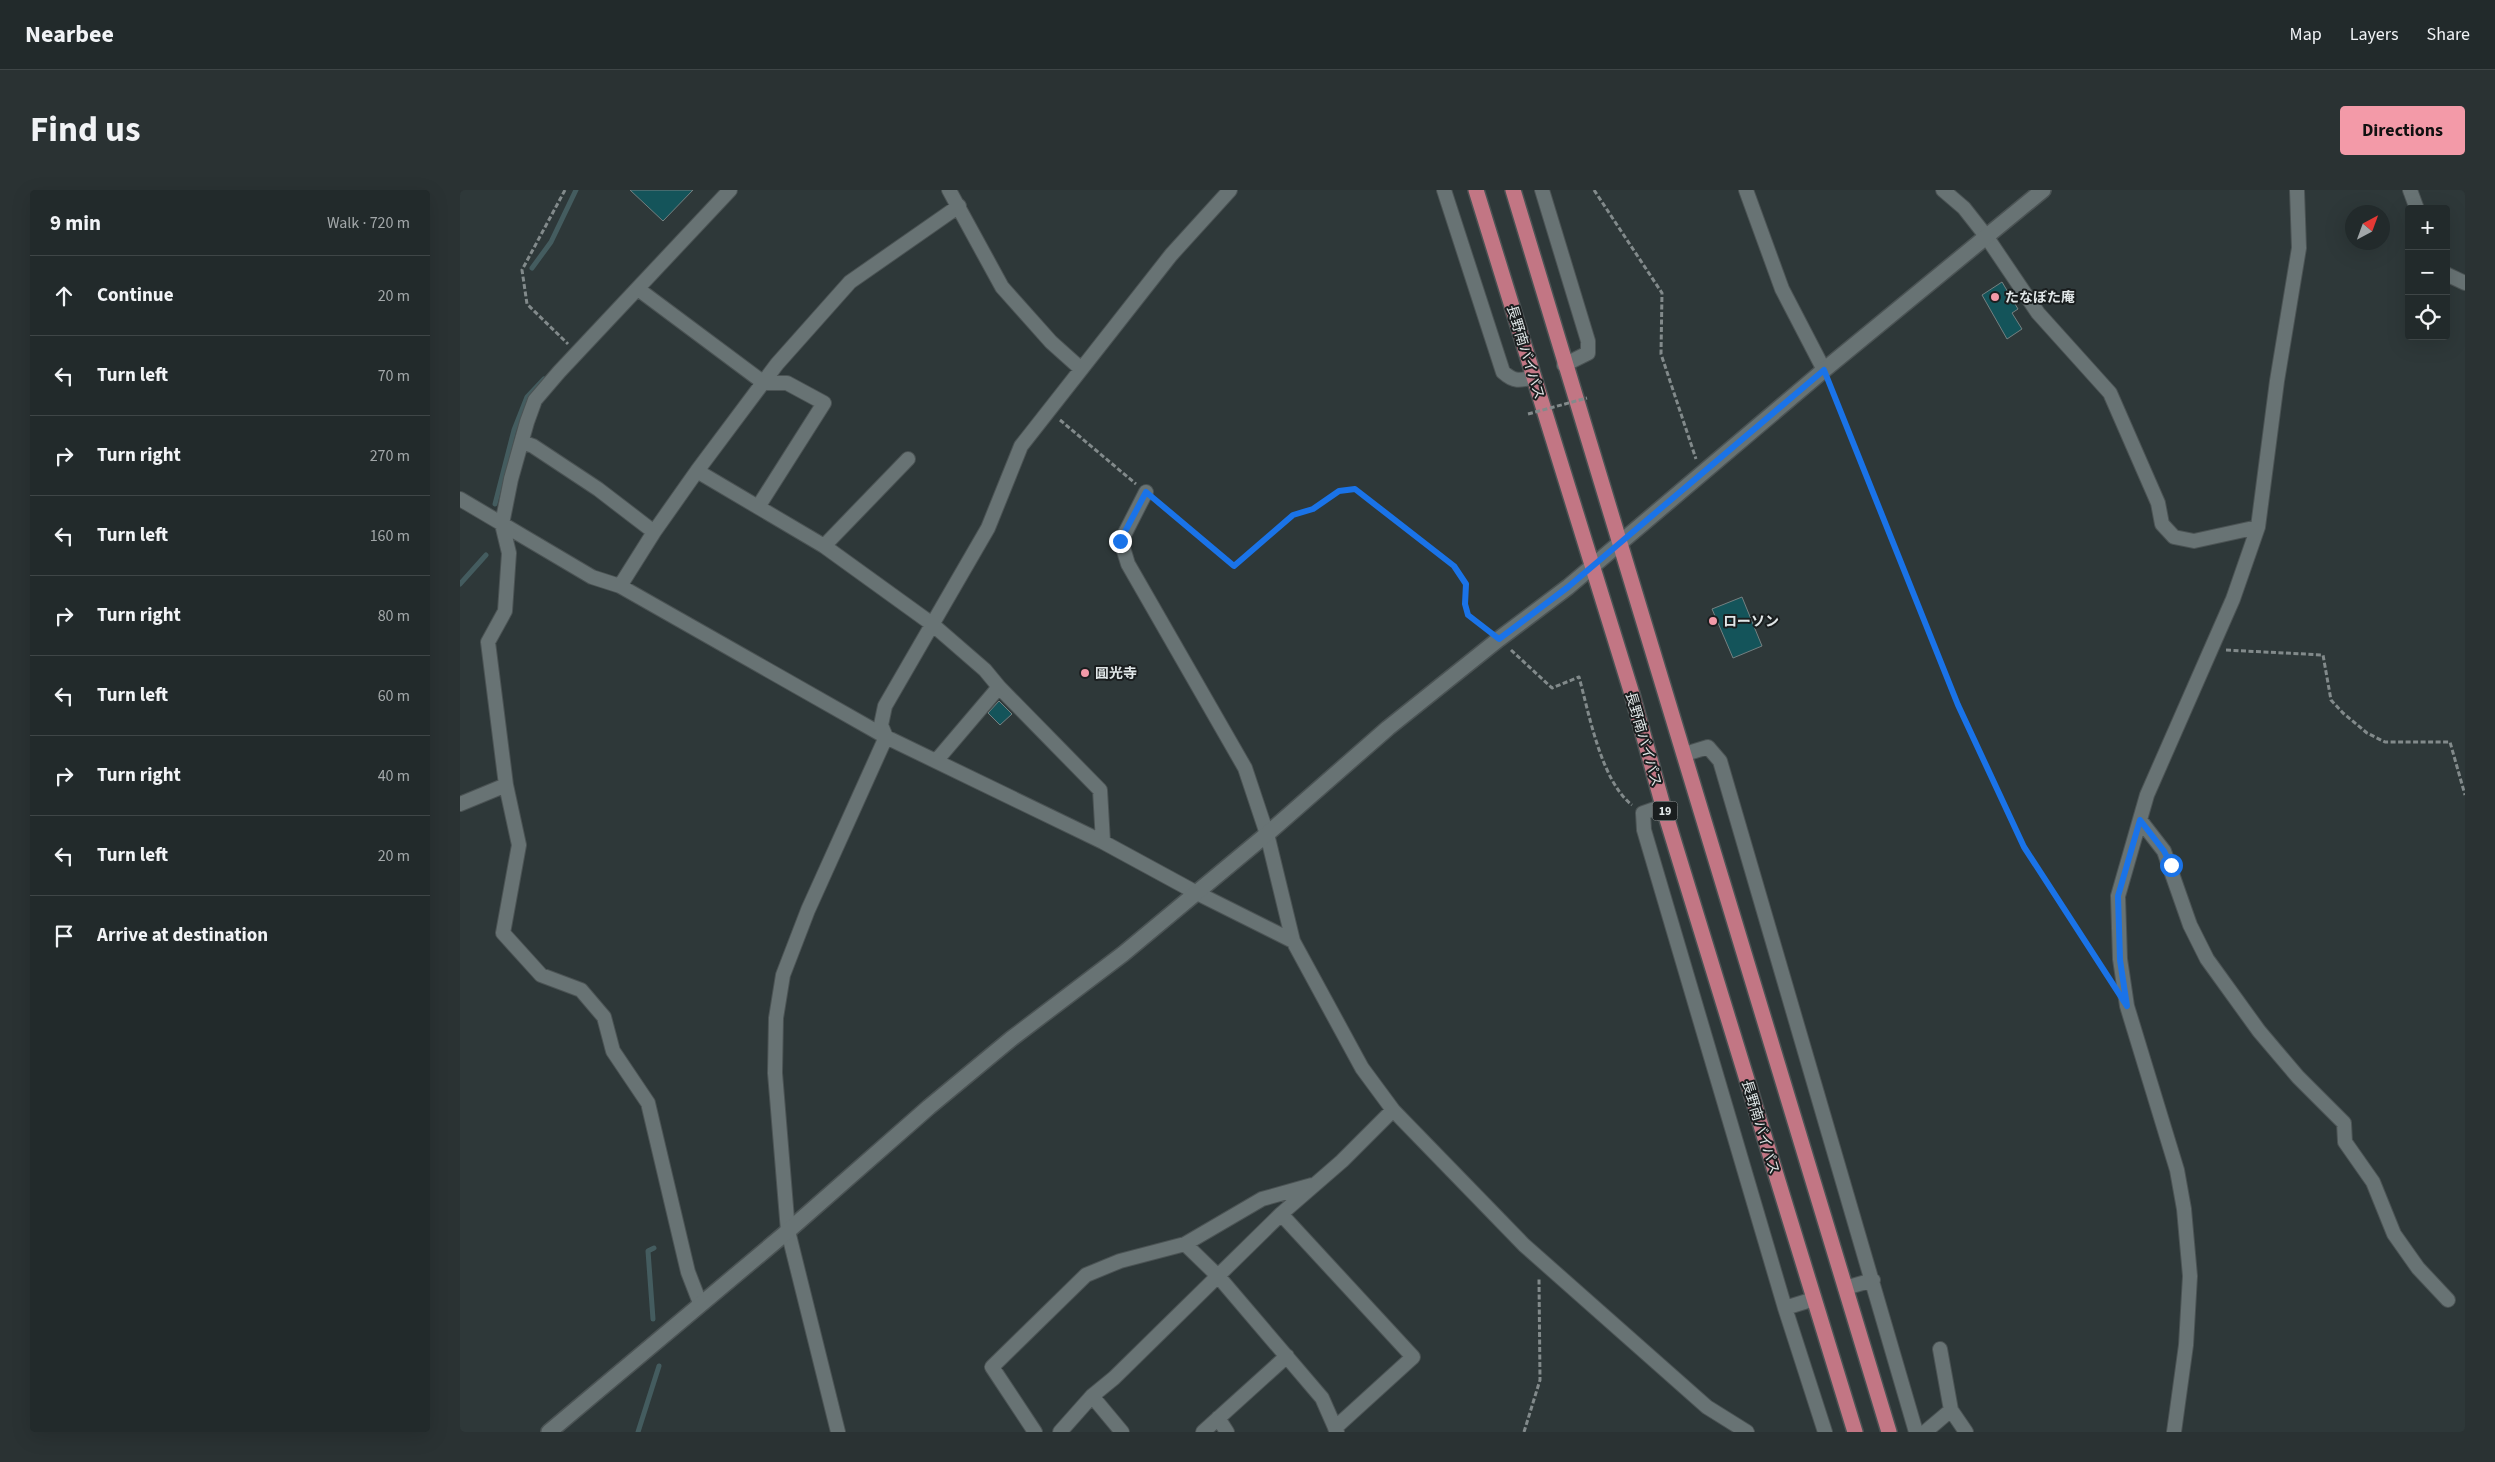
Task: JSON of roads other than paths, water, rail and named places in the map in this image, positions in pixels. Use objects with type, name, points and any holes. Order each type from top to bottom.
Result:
[{"type":"highway","name":"長野南バイパス","points":[[1476,190],[1632,694],[1663,806],[1854,1432]]},
{"type":"highway","points":[[1513,190],[1564,365],[1664,695],[1685,754],[1889,1432]]},
{"type":"street","points":[[700,1303],[688,1272],[648,1102],[613,1051],[604,1017],[581,990],[541,975],[503,933],[519,844],[506,786],[488,642],[505,611],[509,553],[502,524],[511,479],[535,400],[730,190]]},
{"type":"street","points":[[949,190],[1002,287],[1051,342],[1080,368]]},
{"type":"street","points":[[838,1432],[788,1231],[775,1073],[776,1018],[783,975],[808,910],[886,737],[881,725],[885,706],[988,528],[1021,446],[1080,368],[1172,255],[1230,190]]},
{"type":"street","points":[[1444,190],[1503,372],[1510,378],[1519,381],[1533,376]]},
{"type":"street","points":[[1542,190],[1588,341],[1588,353],[1564,365]]},
{"type":"street","points":[[1746,190],[1782,289],[1824,370]]},
{"type":"street","points":[[1943,190],[1964,208],[1986,236],[2038,314],[2110,393],[2158,502],[2162,524],[2174,536],[2194,541],[2258,527]]},
{"type":"street","points":[[549,1432],[700,1303],[788,1231],[928,1107],[1011,1039],[1123,954],[1195,892],[1267,834],[1388,728],[1499,639],[1568,587],[1824,370],[2042,190]]},
{"type":"street","points":[[2174,1432],[2186,1345],[2190,1276],[2184,1209],[2177,1170],[2127,1006],[2120,960],[2118,896],[2147,795],[2233,599],[2258,527],[2277,382],[2299,248],[2297,190]]},
{"type":"street","points":[[2410,190],[2416,205]]},
{"type":"street","points":[[620,586],[696,471],[764,382],[850,282],[959,206]]},
{"type":"street","points":[[2450,276],[2465,283]]},
{"type":"street","points":[[638,290],[764,382],[786,383],[824,403],[758,507]]},
{"type":"street","points":[[522,442],[533,446],[598,489],[654,532]]},
{"type":"street","points":[[824,546],[908,459]]},
{"type":"street","points":[[696,471],[824,546],[932,624],[985,670],[999,687],[1100,790],[1103,842]]},
{"type":"street","points":[[1146,492],[1120,541],[1128,564],[1245,768],[1267,834],[1294,940],[1362,1068],[1393,1110],[1440,1161],[1539,1259],[1707,1407],[1747,1432]]},
{"type":"street","points":[[460,499],[592,577],[620,586],[886,737],[1103,842],[1195,892],[1294,940]]},
{"type":"street","points":[[936,761],[999,687]]},
{"type":"street","points":[[1685,754],[1708,747],[1720,761],[1916,1432]]},
{"type":"street","points":[[460,804],[506,786]]},
{"type":"street","points":[[1663,806],[1643,813],[1644,830],[1785,1308],[1824,1432]]},
{"type":"street","points":[[2140,820],[2164,851],[2190,926],[2207,959],[2264,1037],[2298,1077],[2344,1123],[2345,1142],[2373,1182],[2394,1234],[2418,1268],[2448,1300]]},
{"type":"street","points":[[1060,1432],[1092,1396],[1114,1378],[1281,1214],[1393,1110]]},
{"type":"street","points":[[1035,1432],[992,1367],[1086,1275],[1120,1261],[1185,1244],[1262,1199],[1315,1184]]},
{"type":"street","points":[[1185,1244],[1218,1276],[1322,1398],[1336,1430],[1414,1357],[1281,1214]]},
{"type":"street","points":[[1845,1288],[1873,1280]]},
{"type":"street","points":[[1785,1308],[1814,1299]]},
{"type":"street","points":[[1940,1349],[1952,1410],[1966,1432]]},
{"type":"street","points":[[1203,1432],[1287,1356]]},
{"type":"street","points":[[1092,1396],[1122,1432]]},
{"type":"street","points":[[1925,1432],[1952,1410]]},
{"type":"street","points":[[1218,1418],[1227,1432]]},
{"type":"waterway","points":[[532,268],[551,242],[576,190]]},
{"type":"waterway","points":[[495,504],[514,430],[527,397],[544,379]]},
{"type":"waterway","points":[[460,584],[486,555]]},
{"type":"waterway","points":[[653,1319],[648,1251],[654,1248]]},
{"type":"waterway","points":[[638,1432],[659,1366]]},
{"type":"place","name":"たなぼた庵","points":[[1995,297]]},
{"type":"place","name":"ローソン","points":[[1713,621]]},
{"type":"place","name":"圓光寺","points":[[1085,673]]}]
